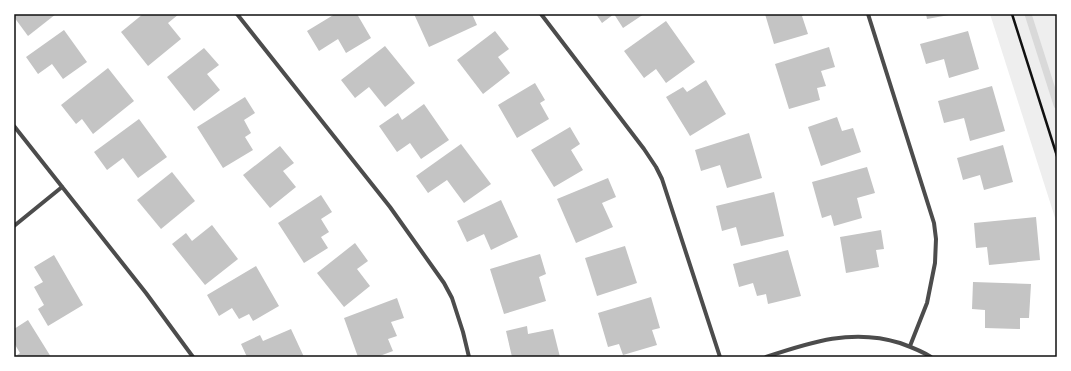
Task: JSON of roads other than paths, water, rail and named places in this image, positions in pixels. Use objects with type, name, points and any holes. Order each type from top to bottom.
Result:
[{"type":"street","points":[[237,14],[390,207],[444,283],[452,298],[470,357]]},
{"type":"street","points":[[541,14],[644,149],[656,167],[665,186],[720,357]]},
{"type":"street","points":[[868,14],[934,223],[936,239],[935,263],[927,304],[910,346]]},
{"type":"street","points":[[14,126],[146,293],[193,357]]},
{"type":"street","points":[[14,226],[62,187]]},
{"type":"street","points":[[766,357],[801,346],[852,336],[891,340],[910,346],[931,357]]},
{"type":"waterway","points":[[1028,14],[1057,105]]}]
